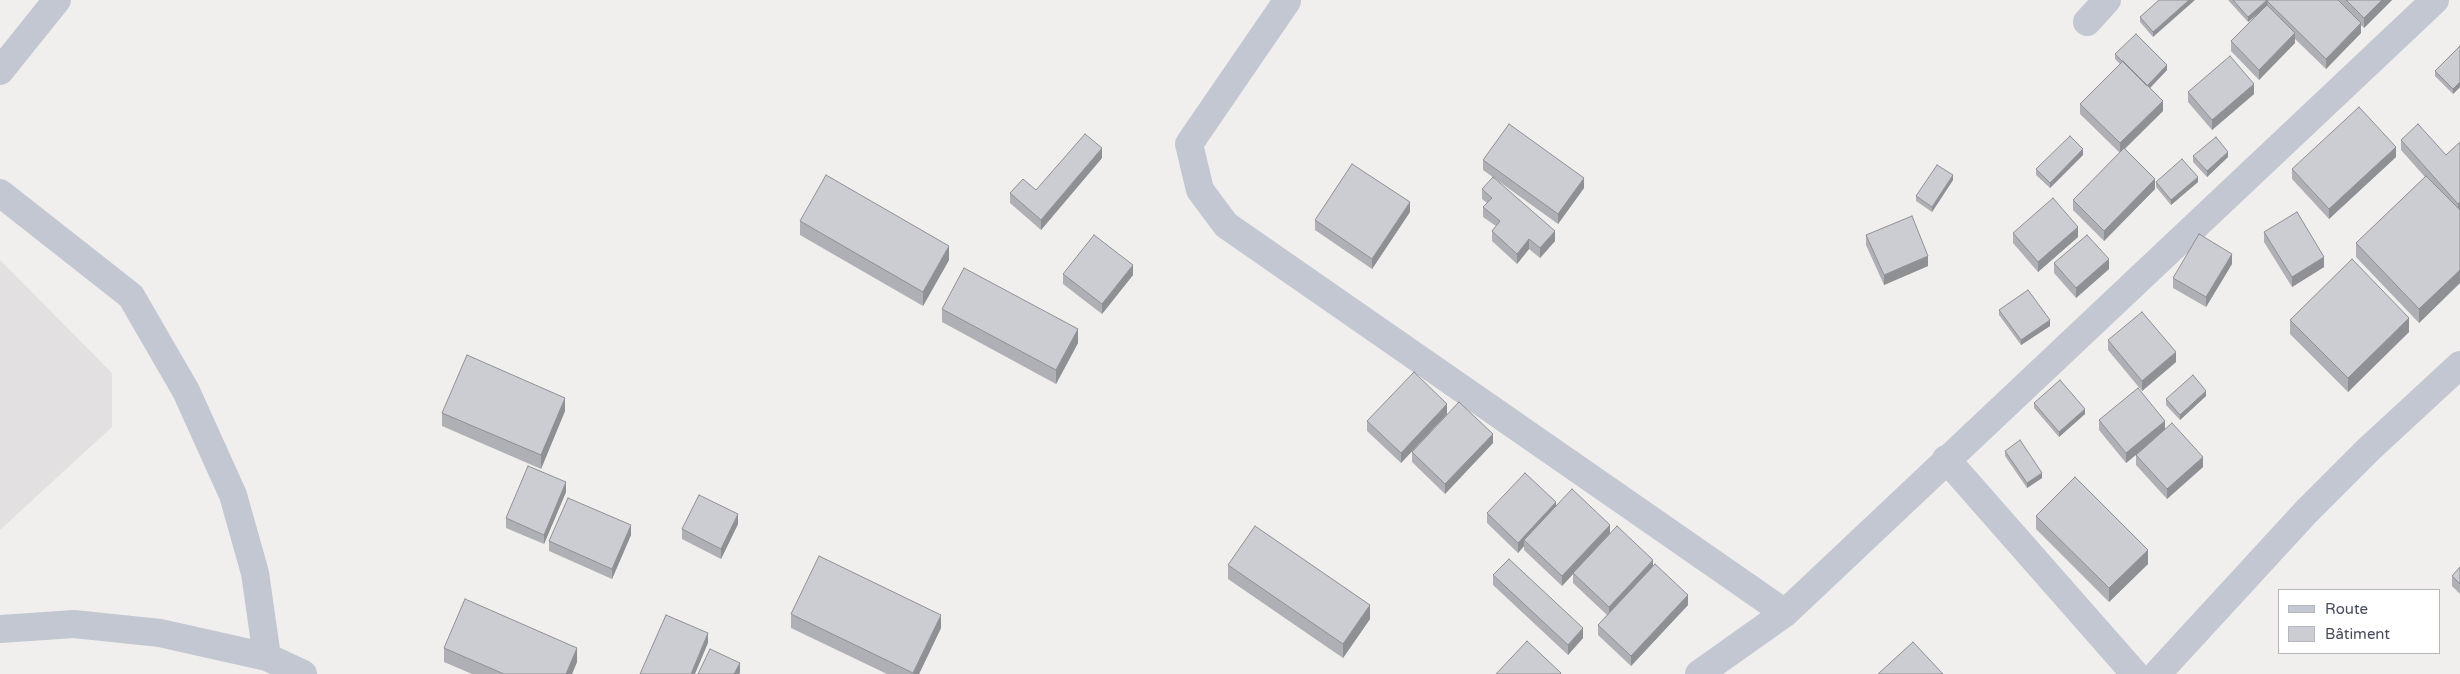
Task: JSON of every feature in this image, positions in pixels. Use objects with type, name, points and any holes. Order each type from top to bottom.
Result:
[{"type":"street","points":[[0,71],[57,0]]},
{"type":"street","points":[[2087,22],[2107,0]]},
{"type":"street","points":[[1699,674],[1785,613],[1946,459],[2435,0]]},
{"type":"street","points":[[1287,1],[1190,144],[1200,190],[1226,225],[1785,613]]},
{"type":"street","points":[[0,193],[131,296],[186,391],[233,495],[255,573],[266,657]]},
{"type":"street","points":[[2157,674],[2306,512],[2369,449],[2460,365]]},
{"type":"street","points":[[1946,459],[2135,674]]},
{"type":"street","points":[[0,629],[74,624],[160,633],[266,657],[303,674]]},
{"type":"shaded area","points":[[0,260],[112,373],[112,427],[0,530]]},
{"type":"building","points":[[2159,0],[2189,0],[2153,32],[2140,17]]},
{"type":"building","points":[[2233,0],[2267,0],[2248,17]]},
{"type":"building","points":[[2268,0],[2338,0],[2361,23],[2326,59]]},
{"type":"building","points":[[2346,0],[2382,0],[2364,18]]},
{"type":"building","points":[[2267,5],[2295,33],[2259,70],[2231,41]]},
{"type":"building","points":[[2136,34],[2167,65],[2147,86],[2115,54]]},
{"type":"building","points":[[2460,46],[2460,82],[2453,89],[2435,71]]},
{"type":"building","points":[[2230,56],[2254,84],[2212,120],[2188,92]]},
{"type":"building","points":[[2123,61],[2163,101],[2120,143],[2080,104]]},
{"type":"building","points":[[2359,107],[2396,147],[2329,209],[2292,169]]},
{"type":"building","points":[[1509,124],[1584,178],[1558,214],[1483,160]]},
{"type":"building","points":[[2418,124],[2446,155],[2460,142],[2460,202],[2458,204],[2401,140]]},
{"type":"building","points":[[1085,134],[1102,148],[1041,220],[1010,193],[1023,179],[1036,190]]},
{"type":"building","points":[[2070,136],[2083,149],[2050,183],[2036,169]]},
{"type":"building","points":[[2216,137],[2228,152],[2207,171],[2193,156]]},
{"type":"building","points":[[2124,148],[2155,179],[2104,231],[2073,200]]},
{"type":"building","points":[[2182,159],[2198,177],[2171,200],[2156,182]]},
{"type":"building","points":[[1352,164],[1410,202],[1372,259],[1315,220]]},
{"type":"building","points":[[1937,165],[1953,175],[1932,207],[1916,196]]},
{"type":"building","points":[[826,175],[949,246],[923,292],[800,221]]},
{"type":"building","points":[[2426,176],[2460,210],[2460,270],[2419,309],[2356,243]]},
{"type":"building","points":[[1493,177],[1555,231],[1540,248],[1529,239],[1517,254],[1492,231],[1500,221],[1483,207],[1492,198],[1482,189]]},
{"type":"building","points":[[2053,198],[2078,227],[2038,262],[2013,233]]},
{"type":"building","points":[[2297,212],[2324,257],[2292,277],[2264,232]]},
{"type":"building","points":[[1912,216],[1928,256],[1884,275],[1866,235]]},
{"type":"building","points":[[2199,234],[2232,254],[2206,297],[2173,278]]},
{"type":"building","points":[[1094,235],[1133,265],[1102,304],[1063,274]]},
{"type":"building","points":[[2087,235],[2109,259],[2076,288],[2054,263]]},
{"type":"building","points":[[2352,259],[2409,318],[2348,378],[2290,320]]},
{"type":"building","points":[[964,268],[1078,329],[1056,370],[942,309]]},
{"type":"building","points":[[2028,290],[2050,320],[2021,340],[1999,310]]},
{"type":"building","points":[[2142,312],[2176,352],[2142,381],[2108,340]]},
{"type":"building","points":[[467,355],[565,398],[541,455],[442,413]]},
{"type":"building","points":[[1414,372],[1447,404],[1401,453],[1367,421]]},
{"type":"building","points":[[2193,375],[2206,391],[2180,415],[2166,399]]},
{"type":"building","points":[[2060,380],[2085,409],[2059,432],[2034,403]]},
{"type":"building","points":[[2138,388],[2165,421],[2126,453],[2099,420]]},
{"type":"building","points":[[1459,402],[1493,434],[1445,484],[1412,452]]},
{"type":"building","points":[[2172,423],[2203,457],[2167,489],[2136,455]]},
{"type":"building","points":[[2020,440],[2042,473],[2027,483],[2005,451]]},
{"type":"building","points":[[528,466],[566,482],[544,535],[506,518]]},
{"type":"building","points":[[1525,473],[1556,502],[1518,543],[1487,513]]},
{"type":"building","points":[[2075,477],[2148,550],[2109,588],[2036,516]]},
{"type":"building","points":[[1572,489],[1610,525],[1562,576],[1524,540]]},
{"type":"building","points":[[699,495],[738,514],[721,549],[682,529]]},
{"type":"building","points":[[568,498],[631,525],[612,569],[549,541]]},
{"type":"building","points":[[1255,526],[1370,605],[1343,644],[1228,565]]},
{"type":"building","points":[[1617,526],[1653,560],[1609,607],[1573,573]]},
{"type":"building","points":[[819,556],[941,615],[913,673],[791,614]]},
{"type":"building","points":[[1509,559],[1583,628],[1568,645],[1493,575]]},
{"type":"building","points":[[1655,564],[1688,595],[1631,656],[1598,625]]},
{"type":"building","points":[[2460,567],[2460,584],[2452,576]]},
{"type":"building","points":[[465,599],[577,648],[566,674],[504,674],[444,648]]},
{"type":"building","points":[[666,615],[708,633],[691,674],[640,674]]},
{"type":"building","points":[[1527,641],[1561,673],[1496,674]]},
{"type":"building","points":[[1913,642],[1943,674],[1878,674]]},
{"type":"building","points":[[710,649],[740,663],[734,674],[698,674]]}]
